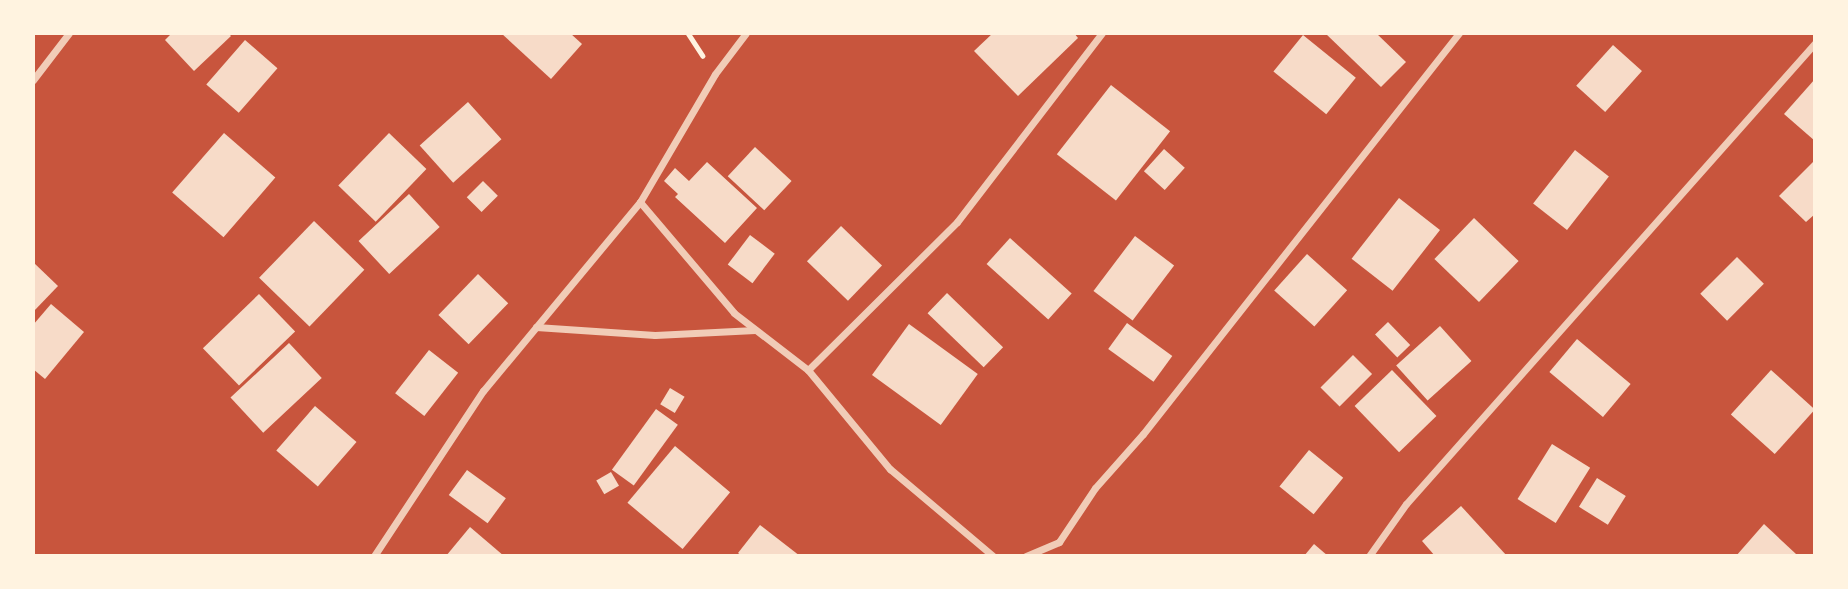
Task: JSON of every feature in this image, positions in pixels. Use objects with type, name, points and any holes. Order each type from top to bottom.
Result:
[{"type":"street","points":[[33,80],[69,33]]},
{"type":"street","points":[[374,556],[484,391],[640,202],[715,74],[746,33]]},
{"type":"street","points":[[808,370],[957,222],[1102,33]]},
{"type":"street","points":[[1026,556],[1059,542],[1095,488],[1143,434],[1459,33]]},
{"type":"street","points":[[1369,556],[1406,504],[1815,43]]},
{"type":"street","points":[[640,202],[734,313],[808,370],[890,469],[993,556]]},
{"type":"street","points":[[536,327],[655,335],[756,330]]},
{"type":"building","points":[[172,33],[228,33],[231,36],[194,71],[165,40]]},
{"type":"building","points":[[501,33],[570,33],[582,44],[551,79]]},
{"type":"building","points":[[993,33],[1074,33],[1078,38],[1018,96],[974,51]]},
{"type":"building","points":[[1325,33],[1376,33],[1406,62],[1381,87]]},
{"type":"building","points":[[1303,35],[1356,78],[1326,114],[1273,72]]},
{"type":"building","points":[[245,40],[277,68],[239,113],[206,85]]},
{"type":"building","points":[[1613,45],[1642,71],[1605,112],[1576,86]]},
{"type":"building","points":[[1815,79],[1815,141],[1784,114]]},
{"type":"building","points":[[1111,85],[1170,131],[1116,201],[1057,154]]},
{"type":"building","points":[[468,102],[501,139],[453,183],[420,145]]},
{"type":"building","points":[[224,133],[275,178],[223,237],[172,193]]},
{"type":"building","points":[[389,133],[426,169],[376,222],[338,186]]},
{"type":"building","points":[[755,147],[792,181],[764,210],[728,176]]},
{"type":"building","points":[[1164,149],[1185,168],[1165,190],[1144,171]]},
{"type":"building","points":[[1575,150],[1609,176],[1567,230],[1533,204]]},
{"type":"building","points":[[1815,160],[1815,214],[1806,222],[1779,196]]},
{"type":"building","points":[[707,162],[757,208],[725,243],[675,197],[678,194],[664,181],[675,168],[689,181]]},
{"type":"building","points":[[483,181],[498,196],[482,212],[467,197]]},
{"type":"building","points":[[409,194],[440,227],[389,274],[359,241]]},
{"type":"building","points":[[1399,198],[1440,230],[1393,291],[1352,259]]},
{"type":"building","points":[[1474,218],[1519,261],[1479,302],[1434,259]]},
{"type":"building","points":[[314,221],[364,270],[309,326],[259,278]]},
{"type":"building","points":[[841,226],[882,266],[848,301],[807,261]]},
{"type":"building","points":[[750,235],[775,254],[752,283],[728,265]]},
{"type":"building","points":[[1135,236],[1174,265],[1133,321],[1093,291]]},
{"type":"building","points":[[1010,238],[1072,294],[1048,320],[987,264]]},
{"type":"building","points":[[1307,254],[1347,290],[1314,327],[1274,290]]},
{"type":"building","points":[[1737,257],[1764,284],[1727,321],[1700,294]]},
{"type":"building","points":[[33,262],[58,286],[33,312]]},
{"type":"building","points":[[478,274],[508,303],[469,344],[438,315]]},
{"type":"building","points":[[947,293],[1003,347],[984,367],[928,313]]},
{"type":"building","points":[[259,294],[295,331],[239,386],[203,348]]},
{"type":"building","points":[[51,304],[84,332],[45,379],[33,369],[33,325]]},
{"type":"building","points":[[1388,322],[1410,345],[1397,358],[1375,335]]},
{"type":"building","points":[[1127,323],[1172,356],[1153,382],[1108,349]]},
{"type":"building","points":[[909,324],[978,374],[941,425],[872,375]]},
{"type":"building","points":[[1440,326],[1471,361],[1428,400],[1396,365]]},
{"type":"building","points":[[1577,339],[1631,384],[1603,417],[1549,372]]},
{"type":"building","points":[[289,343],[322,378],[263,433],[230,398]]},
{"type":"building","points":[[429,350],[458,373],[424,416],[395,393]]},
{"type":"building","points":[[1353,355],[1372,374],[1340,407],[1320,388]]},
{"type":"building","points":[[1392,370],[1436,416],[1399,452],[1355,406]]},
{"type":"building","points":[[1771,370],[1815,409],[1775,454],[1731,415]]},
{"type":"building","points":[[670,388],[685,397],[675,413],[660,404]]},
{"type":"building","points":[[315,406],[357,442],[318,487],[276,451]]},
{"type":"building","points":[[656,409],[678,425],[634,486],[612,470]]},
{"type":"building","points":[[1552,444],[1590,468],[1556,523],[1518,499]]},
{"type":"building","points":[[675,446],[730,492],[683,549],[627,503]]},
{"type":"building","points":[[1309,450],[1343,478],[1314,514],[1279,487]]},
{"type":"building","points":[[467,470],[506,498],[488,523],[449,495]]},
{"type":"building","points":[[611,472],[619,486],[604,494],[596,480]]},
{"type":"building","points":[[1597,478],[1626,496],[1608,525],[1579,507]]},
{"type":"building","points":[[1461,506],[1507,556],[1435,556],[1422,541]]},
{"type":"building","points":[[1764,524],[1796,554],[1795,556],[1736,556]]},
{"type":"building","points":[[760,525],[800,556],[742,556],[738,553]]},
{"type":"building","points":[[470,527],[504,556],[446,556]]},
{"type":"building","points":[[1314,544],[1328,556],[1304,556]]}]
